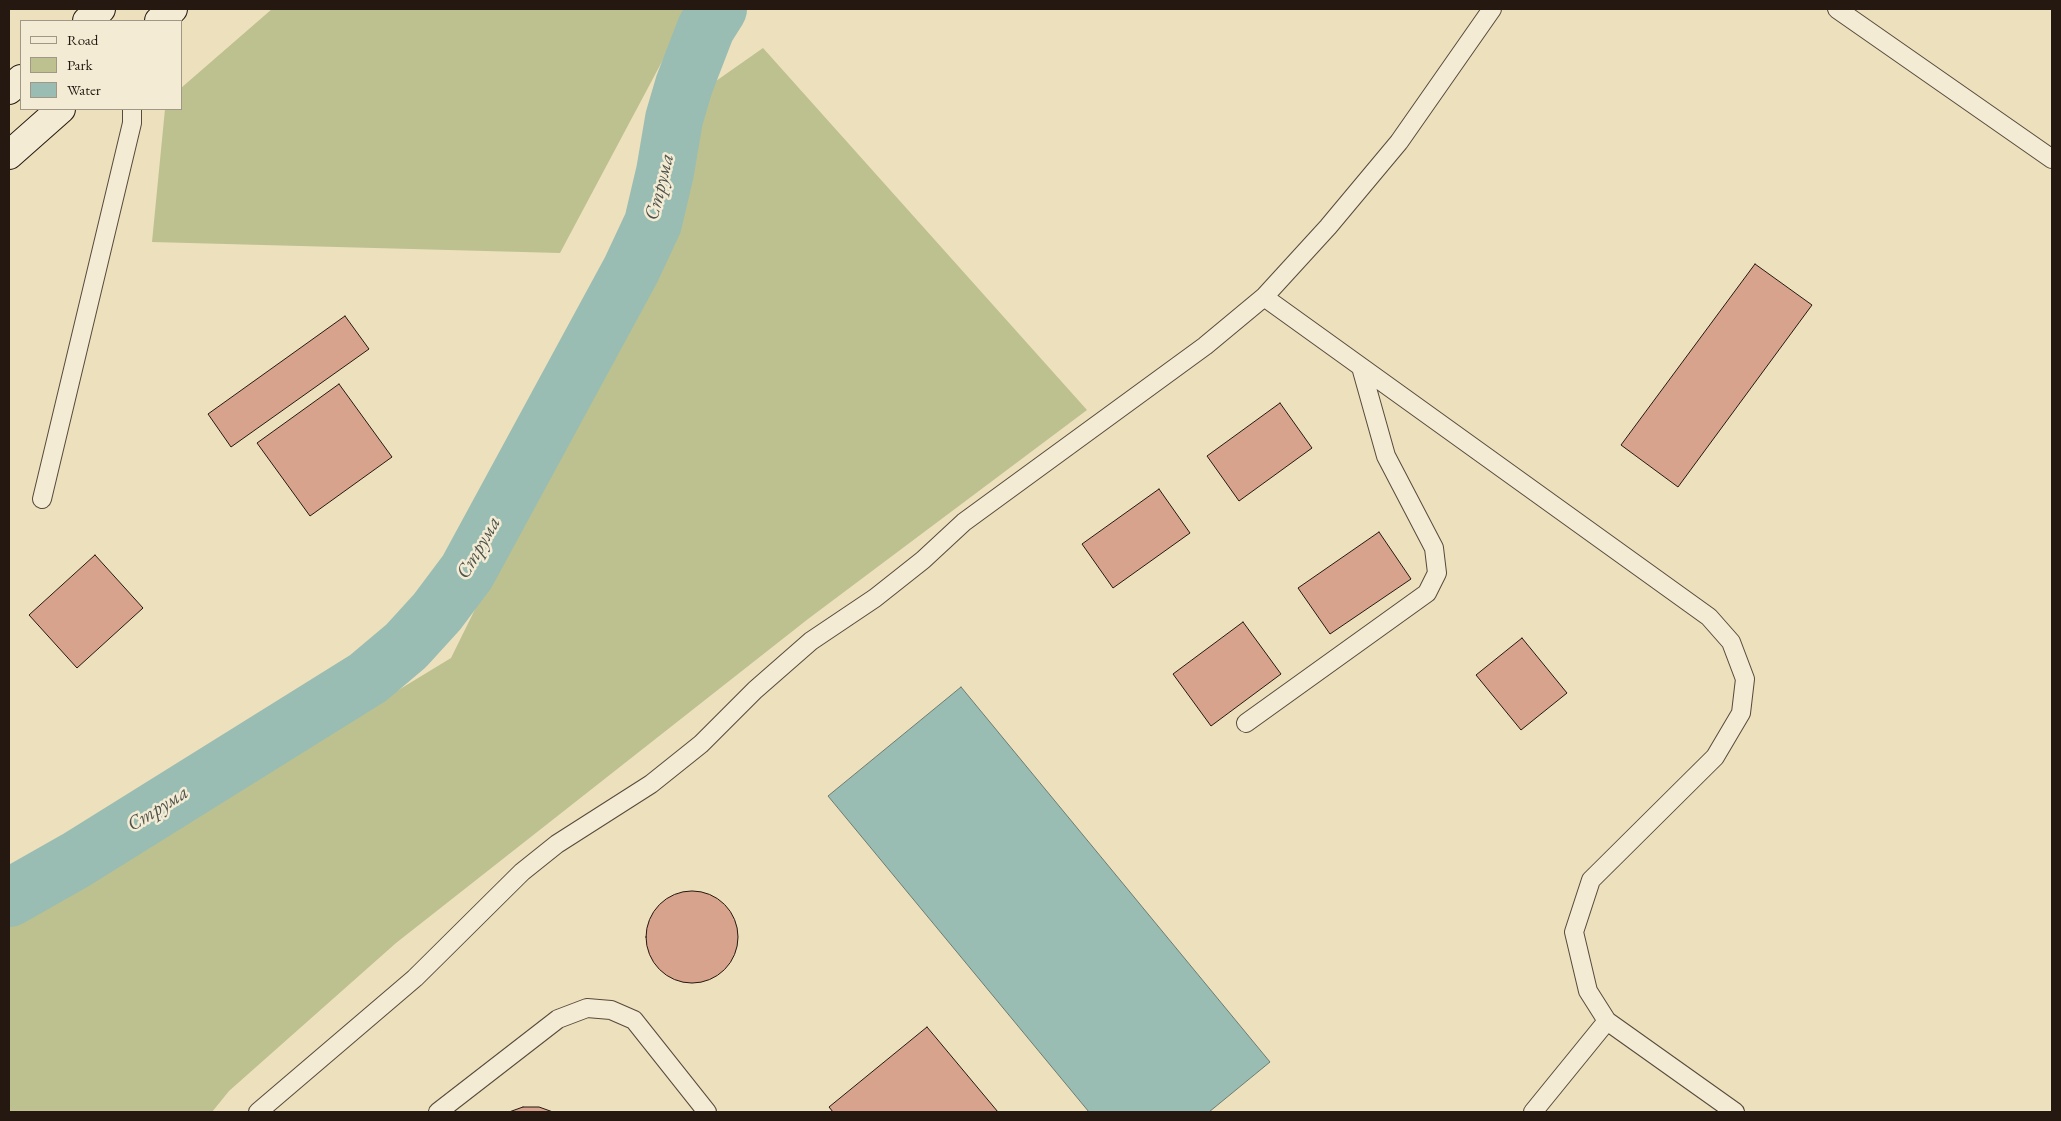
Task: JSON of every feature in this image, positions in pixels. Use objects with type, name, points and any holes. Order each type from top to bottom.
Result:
[{"type":"street","points":[[88,20],[101,9]]},
{"type":"street","points":[[160,20],[173,9]]},
{"type":"street","points":[[9,90],[20,80]]},
{"type":"street","points":[[9,155],[60,110]]},
{"type":"lane","points":[[258,1112],[415,978],[536,860],[557,844],[651,784],[701,744],[755,690],[811,641],[875,598],[923,560],[964,522],[1205,346],[1264,297],[1328,227],[1399,142],[1492,9]]},
{"type":"lane","points":[[1836,9],[2052,159]]},
{"type":"lane","points":[[42,500],[132,123],[132,110]]},
{"type":"lane","points":[[1264,297],[1709,617],[1731,642],[1744,679],[1741,713],[1715,757],[1591,880],[1574,932],[1588,991],[1607,1021],[1735,1112]]},
{"type":"lane","points":[[1246,723],[1427,593],[1438,573],[1434,548],[1386,456],[1361,367]]},
{"type":"lane","points":[[438,1112],[558,1019],[587,1008],[611,1010],[634,1020],[707,1112]]},
{"type":"lane","points":[[1533,1112],[1607,1021]]},
{"type":"green space","points":[[272,9],[690,9],[560,253],[152,242],[165,110],[182,110],[182,87]]},
{"type":"green space","points":[[763,48],[1087,410],[808,619],[396,943],[229,1091],[212,1112],[9,1112],[9,927],[451,658],[677,200],[706,88]]},
{"type":"water","points":[[961,687],[1270,1062],[1209,1112],[1089,1112],[828,796]]},
{"type":"building","points":[[1755,264],[1812,305],[1678,487],[1621,445]]},
{"type":"building","points":[[345,316],[369,349],[231,447],[208,414]]},
{"type":"building","points":[[339,384],[392,457],[310,516],[257,443]]},
{"type":"building","points":[[1280,403],[1312,448],[1239,501],[1207,456]]},
{"type":"building","points":[[1159,489],[1190,533],[1113,588],[1082,544]]},
{"type":"building","points":[[1379,532],[1411,579],[1330,634],[1298,588]]},
{"type":"building","points":[[95,555],[143,608],[77,668],[29,615]]},
{"type":"building","points":[[1243,622],[1281,674],[1211,726],[1173,674]]},
{"type":"building","points":[[1522,638],[1567,693],[1521,730],[1476,675]]},
{"type":"building","points":[[692,891],[709,895],[724,905],[734,920],[738,937],[734,954],[724,969],[709,979],[692,983],[675,979],[660,969],[650,954],[646,937],[650,920],[660,905],[675,895]]},
{"type":"building","points":[[927,1027],[998,1112],[833,1112],[829,1107]]},
{"type":"building","points":[[523,1107],[539,1107],[553,1112],[509,1112]]},
{"type":"waterway","name":"Струма","points":[[9,898],[76,860],[368,678],[406,646],[437,612],[467,572],[631,270],[653,223],[665,172],[674,119],[684,85],[706,28],[718,9]]}]
